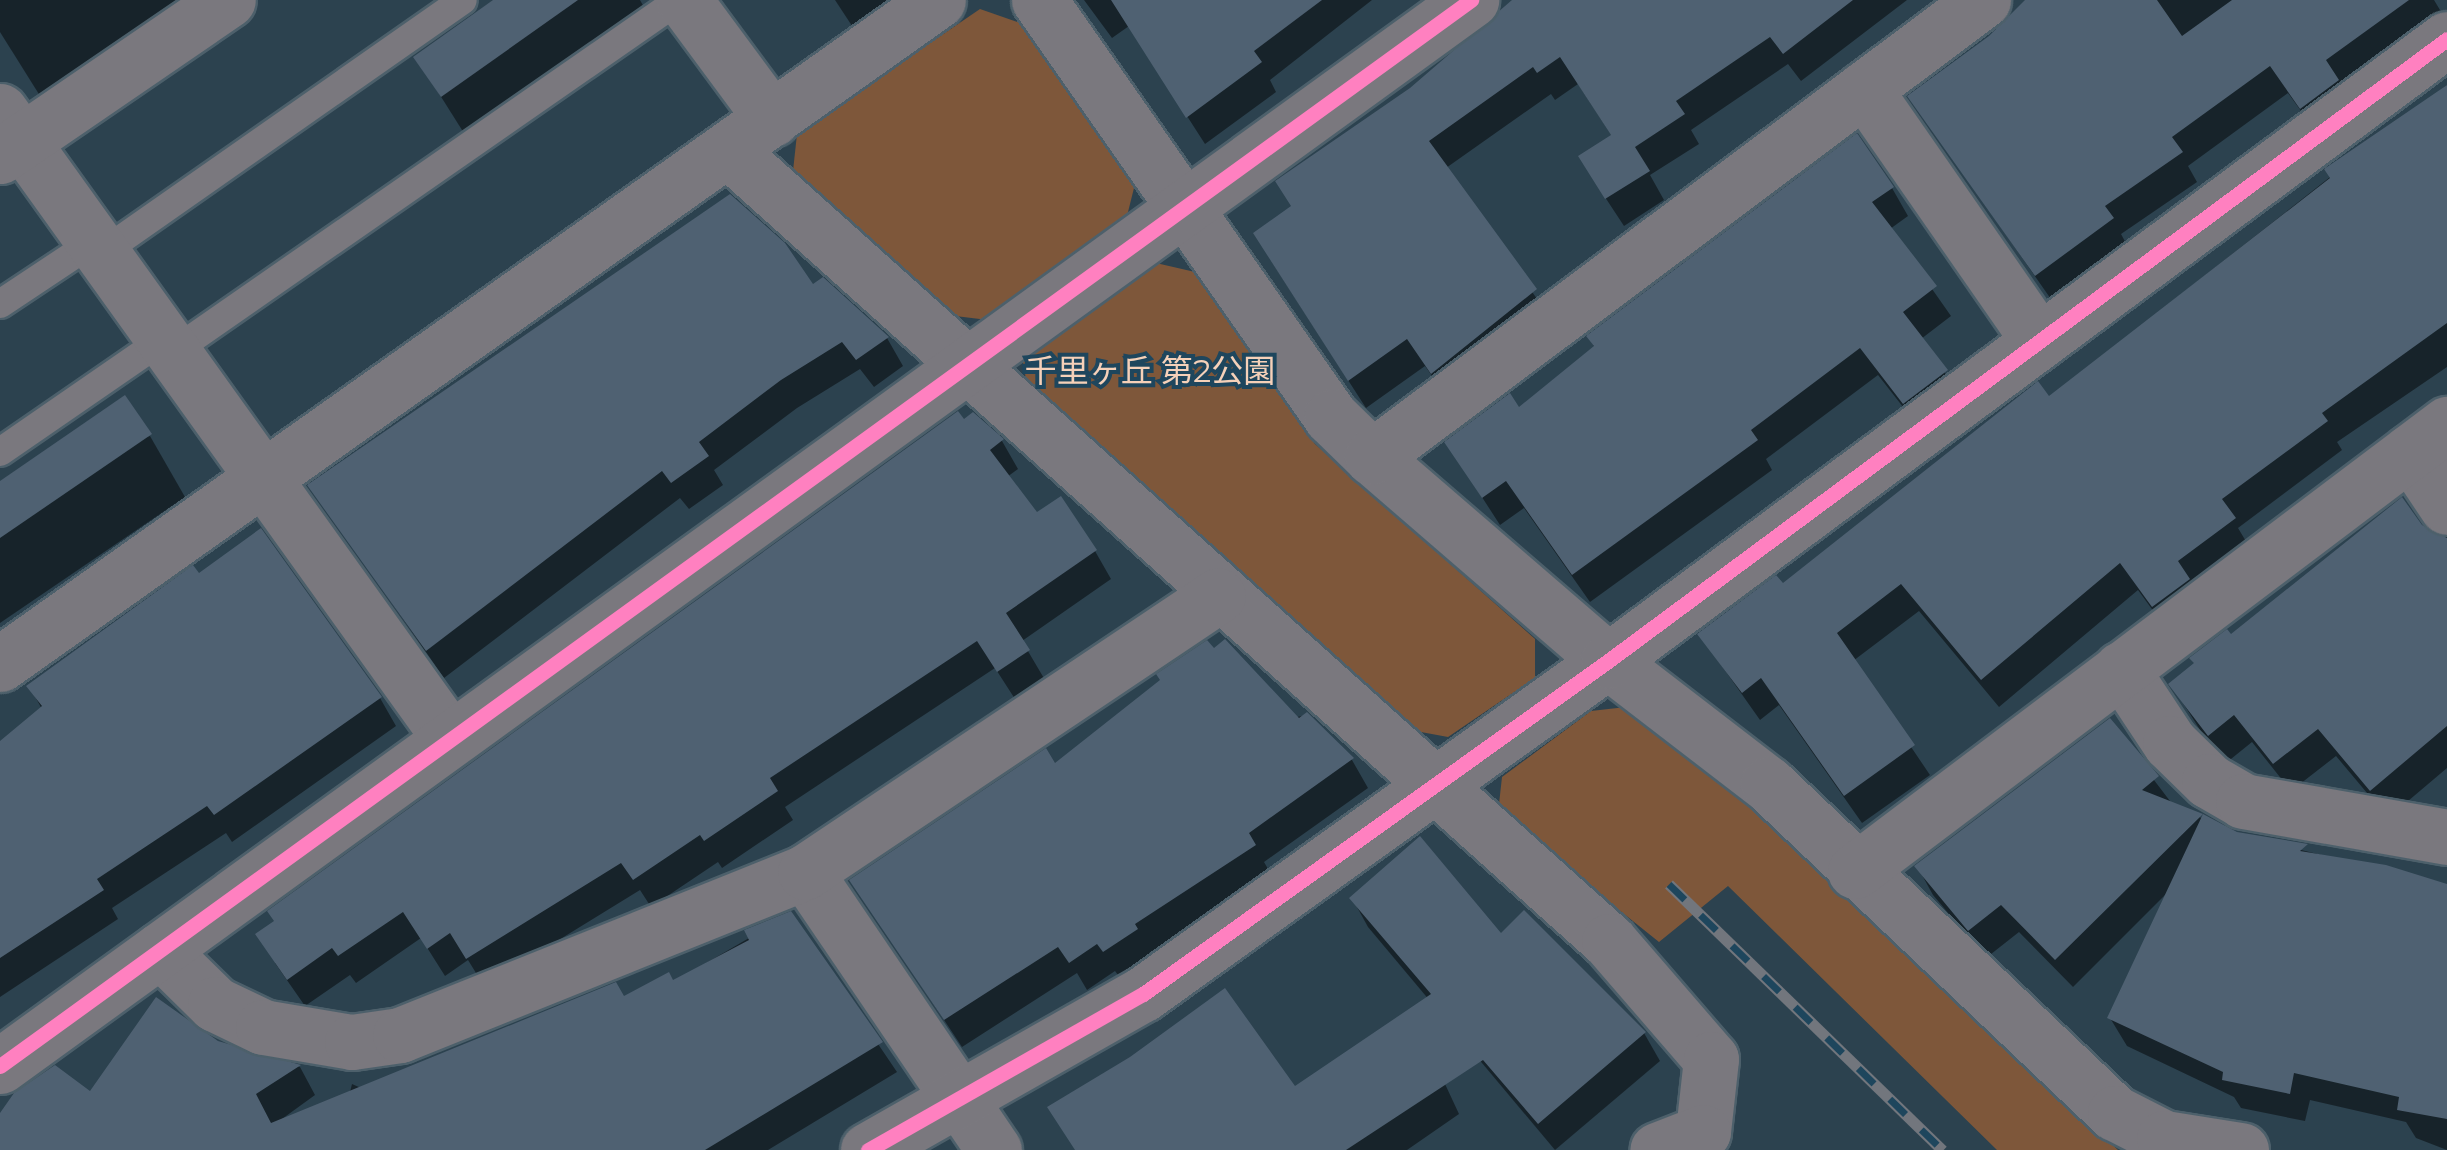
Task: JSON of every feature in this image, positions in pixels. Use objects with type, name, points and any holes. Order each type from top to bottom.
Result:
[{"type":"street","points":[[228,0],[8,136],[99,246],[449,738]]},
{"type":"street","points":[[682,0],[772,119]]},
{"type":"street","points":[[0,664],[938,0]]},
{"type":"street","points":[[1038,0],[1187,206],[1331,417],[1372,457],[1608,661],[1768,784],[1855,871],[2115,1113],[2164,1138],[2241,1150]]},
{"type":"street","points":[[0,1066],[968,360],[1471,0]]},
{"type":"street","points":[[1372,457],[1983,0]]},
{"type":"street","points":[[868,1150],[962,1102],[1144,994],[1436,787],[2447,40]]},
{"type":"street","points":[[1864,90],[2039,340]]},
{"type":"street","points":[[728,150],[968,360],[1218,595],[1609,941],[1711,1059],[1703,1132],[1658,1150]]},
{"type":"street","points":[[1855,871],[2429,438],[2447,507]]},
{"type":"street","points":[[160,950],[216,1004],[264,1027],[352,1042],[400,1034],[805,872],[1218,595]]},
{"type":"street","points":[[2121,668],[2170,743],[2209,781],[2243,801],[2447,838]]},
{"type":"street","points":[[805,872],[994,1150]]},
{"type":"lane","points":[[0,304],[99,246],[463,0]]},
{"type":"lane","points":[[0,452],[170,344],[682,0]]},
{"type":"green space","points":[[980,9],[1023,24],[1135,184],[1125,224],[988,320],[947,315],[793,171],[797,134]]},
{"type":"green space","name":"千里ヶ丘 第2公園","points":[[1143,260],[1195,272],[1315,444],[1535,639],[1535,678],[1448,737],[1410,730],[1233,579],[1026,379],[1021,352]]},
{"type":"green space","points":[[1626,707],[1780,825],[1887,936],[2118,1150],[1997,1150],[1728,886],[1659,942],[1498,813],[1502,777],[1591,711]]},
{"type":"building","points":[[493,0],[578,0],[441,97],[413,57]]},
{"type":"building","points":[[1111,0],[1322,0],[1254,51],[1262,62],[1186,118]]},
{"type":"building","points":[[1512,0],[1853,0],[1783,54],[1770,37],[1676,101],[1685,114],[1635,147],[1650,171],[1605,199],[1578,156],[1611,135],[1560,57],[1537,73],[1533,67],[1429,141],[1537,289],[1431,374],[1407,339],[1348,381],[1253,233],[1291,206],[1275,181],[1410,88]]},
{"type":"building","points":[[2025,0],[2157,0],[2182,36],[2232,0],[2409,0],[2326,60],[2339,80],[2300,109],[2270,66],[2172,137],[2183,152],[2105,206],[2114,218],[2035,276],[1907,96],[1989,36]]},
{"type":"building","points":[[2447,85],[2447,323],[2322,413],[2328,421],[2222,499],[2236,518],[2178,561],[2190,579],[2152,607],[2120,563],[1981,680],[1901,584],[1837,633],[1915,745],[1844,796],[1761,678],[1742,693],[1697,634],[1776,575],[1783,583],[2038,381],[2049,396],[2330,178],[2324,169]]},
{"type":"building","points":[[1857,133],[1894,187],[1872,202],[1937,286],[1903,312],[1948,370],[1903,404],[1860,348],[1751,430],[1758,440],[1572,575],[1506,481],[1482,498],[1444,442],[1510,393],[1519,407],[1594,346],[1586,336]]},
{"type":"building","points":[[730,194],[785,243],[813,284],[823,277],[889,337],[856,360],[842,342],[781,380],[699,442],[709,456],[671,483],[662,471],[426,651],[307,485]]},
{"type":"building","points":[[125,395],[152,434],[0,538],[0,481]]},
{"type":"building","points":[[958,411],[964,419],[973,412],[1004,439],[990,450],[1037,512],[1061,496],[1097,550],[1006,613],[1030,650],[997,672],[977,641],[770,778],[778,791],[704,841],[700,835],[633,880],[621,863],[466,959],[450,933],[427,949],[403,912],[338,956],[332,948],[287,980],[255,934],[274,921],[267,911]]},
{"type":"building","points":[[2402,497],[2422,525],[2447,538],[2447,726],[2370,791],[2318,729],[2273,764],[2234,715],[2208,736],[2168,684],[2194,663],[2189,658],[2227,629],[2231,634]]},
{"type":"building","points":[[261,528],[382,697],[214,815],[207,806],[97,879],[104,890],[0,958],[0,741],[42,706],[26,686],[193,565],[199,573]]},
{"type":"building","points":[[1225,639],[1299,718],[1307,712],[1354,758],[1249,833],[1256,845],[1135,924],[1138,929],[1103,952],[1097,944],[1069,963],[1058,947],[944,1020],[849,880],[1046,748],[1055,763],[1160,680],[1156,674],[1207,640],[1214,648]]},
{"type":"building","points":[[2110,718],[2159,776],[2142,790],[2203,814],[2055,960],[2001,905],[1968,931],[1914,866]]},
{"type":"building","points":[[2203,814],[2237,832],[2308,844],[2300,851],[2386,865],[2447,884],[2447,1119],[2397,1110],[2399,1097],[2294,1073],[2290,1094],[2222,1080],[2223,1072],[2107,1018]]},
{"type":"building","points":[[1420,836],[1501,933],[1524,910],[1646,1032],[1538,1124],[1483,1060],[1346,1150],[1075,1150],[1047,1107],[1130,1057],[1225,988],[1295,1086],[1431,994],[1349,898]]},
{"type":"building","points":[[791,911],[883,1042],[705,1150],[0,1150],[0,1113],[14,1093],[55,1065],[90,1091],[156,997],[218,1041],[301,1065],[256,1094],[271,1123],[616,982],[624,996],[669,972],[673,980],[749,940],[744,930]]},
{"type":"railway","points":[[1669,884],[1943,1150]]},
{"type":"cycle path","points":[[0,1066],[1471,0]]},
{"type":"cycle path","points":[[868,1150],[1143,994],[1608,661],[2447,39]]}]
